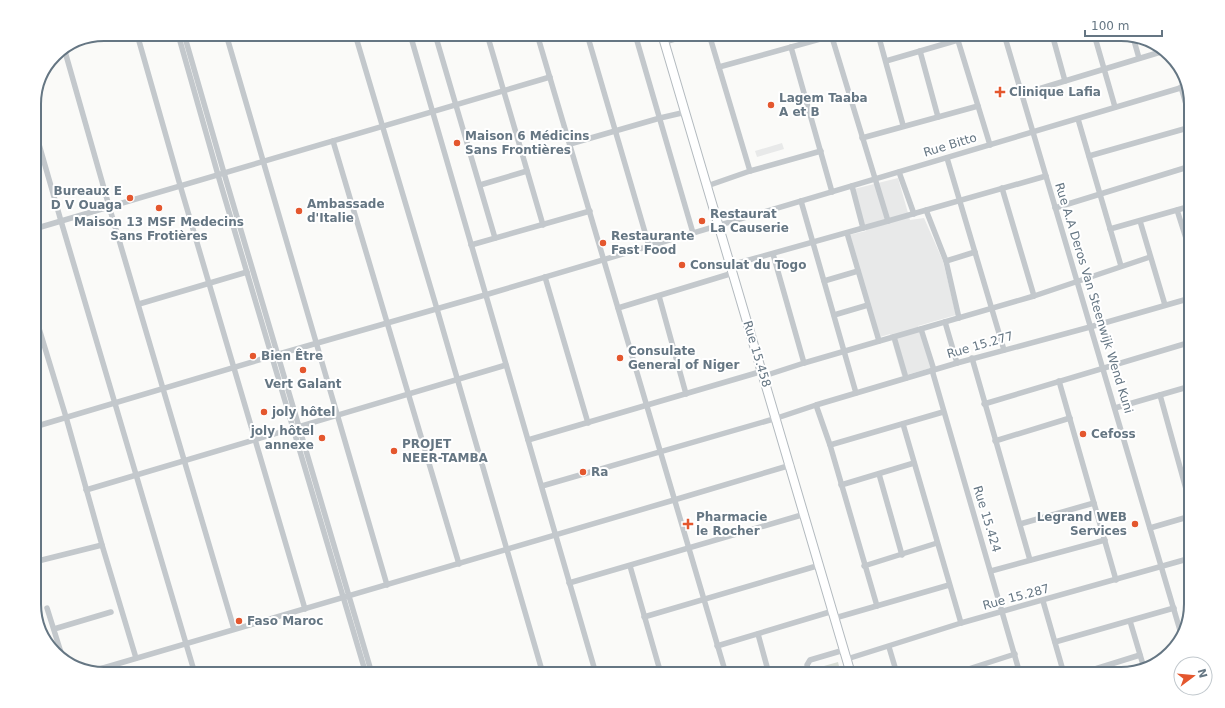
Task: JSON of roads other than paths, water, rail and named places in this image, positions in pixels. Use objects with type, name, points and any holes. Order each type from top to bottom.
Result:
[{"type":"main road","name":"Rue 15.458","points":[[665,41],[849,667]]},
{"type":"street","points":[[140,41],[180,185],[305,609]]},
{"type":"street","points":[[180,41],[275,356],[293,428],[368,667]]},
{"type":"street","points":[[186,41],[247,272],[299,426],[346,597]]},
{"type":"street","points":[[228,41],[387,585]]},
{"type":"street","points":[[357,41],[458,379],[541,667]]},
{"type":"street","points":[[412,41],[594,667]]},
{"type":"street","points":[[437,41],[457,104],[495,238]]},
{"type":"street","points":[[488,41],[543,225]]},
{"type":"street","points":[[539,41],[724,667]]},
{"type":"street","points":[[589,41],[649,246]]},
{"type":"street","points":[[637,41],[693,233]]},
{"type":"street","points":[[711,41],[750,171]]},
{"type":"street","points":[[719,67],[811,41]]},
{"type":"street","points":[[833,41],[888,221]]},
{"type":"street","points":[[880,41],[904,125]]},
{"type":"street","points":[[886,61],[946,41]]},
{"type":"street","points":[[958,41],[990,144]]},
{"type":"street","name":"Rue A.A Deros Van Steenwijk Wend Kuni","points":[[1006,41],[1179,627]]},
{"type":"street","points":[[1054,41],[1065,81]]},
{"type":"street","points":[[1096,41],[1115,107]]},
{"type":"street","points":[[1135,43],[1139,58]]},
{"type":"street","points":[[791,47],[832,192]]},
{"type":"street","points":[[920,51],[938,117]]},
{"type":"street","points":[[1022,94],[1158,53]]},
{"type":"street","points":[[66,54],[234,629]]},
{"type":"street","points":[[41,227],[550,77]]},
{"type":"street","name":"Rue Bitto","points":[[41,425],[485,295],[1078,119],[1182,87]]},
{"type":"street","points":[[862,138],[904,125],[978,106]]},
{"type":"street","points":[[570,144],[616,130],[686,112]]},
{"type":"street","points":[[1078,119],[1122,266]]},
{"type":"street","points":[[1089,156],[1184,129]]},
{"type":"street","points":[[333,141],[459,564]]},
{"type":"street","points":[[41,151],[114,403],[194,667]]},
{"type":"street","points":[[707,186],[750,171],[820,151]]},
{"type":"street","points":[[947,158],[1004,350]]},
{"type":"street","points":[[1055,208],[1184,168]]},
{"type":"street","points":[[480,186],[527,171]]},
{"type":"street","points":[[899,172],[914,214]]},
{"type":"street","points":[[618,308],[659,296],[773,254],[1046,176]]},
{"type":"street","points":[[852,186],[863,228]]},
{"type":"street","points":[[1002,188],[1034,296]]},
{"type":"street","points":[[801,201],[856,393]]},
{"type":"street","points":[[1110,230],[1184,208]]},
{"type":"street","points":[[926,210],[946,261],[959,318]]},
{"type":"street","points":[[1177,210],[1184,232]]},
{"type":"street","points":[[471,245],[590,211]]},
{"type":"street","points":[[1140,221],[1165,305]]},
{"type":"street","points":[[847,233],[879,341]]},
{"type":"street","points":[[946,261],[975,252]]},
{"type":"street","points":[[773,254],[804,363]]},
{"type":"street","points":[[528,440],[686,394],[804,363],[992,309],[1150,257]]},
{"type":"street","points":[[824,281],[858,271]]},
{"type":"street","points":[[139,304],[247,272]]},
{"type":"street","points":[[545,277],[588,423]]},
{"type":"street","points":[[659,296],[686,394]]},
{"type":"street","name":"Rue 15.277","points":[[542,486],[777,418],[972,358],[1090,327],[1184,300]]},
{"type":"street","points":[[834,315],[868,306]]},
{"type":"street","points":[[945,322],[957,363]]},
{"type":"street","name":"Rue 15.424","points":[[921,329],[1018,667]]},
{"type":"street","points":[[41,336],[136,658]]},
{"type":"street","points":[[894,337],[906,378]]},
{"type":"street","points":[[984,404],[1184,344]]},
{"type":"street","points":[[972,358],[1030,560]]},
{"type":"street","points":[[86,490],[506,365]]},
{"type":"street","points":[[1059,382],[1116,580]]},
{"type":"street","points":[[1115,408],[1184,388]]},
{"type":"street","points":[[1160,395],[1184,482]]},
{"type":"street","points":[[816,405],[830,445],[864,566],[877,606]]},
{"type":"street","points":[[830,445],[944,412]]},
{"type":"street","points":[[995,441],[1070,418]]},
{"type":"street","points":[[903,424],[961,623]]},
{"type":"street","points":[[841,485],[914,463]]},
{"type":"street","points":[[106,667],[790,465]]},
{"type":"street","points":[[879,474],[902,555]]},
{"type":"street","points":[[1020,524],[1094,503]]},
{"type":"street","points":[[569,583],[805,514]]},
{"type":"street","points":[[1150,528],[1184,518]]},
{"type":"street","points":[[991,572],[1105,540]]},
{"type":"street","points":[[864,566],[937,543]]},
{"type":"street","points":[[41,560],[102,545]]},
{"type":"street","name":"Rue 15.287","points":[[847,659],[889,647],[961,623],[1184,560]]},
{"type":"street","points":[[644,617],[820,565]]},
{"type":"street","points":[[630,566],[659,667]]},
{"type":"street","points":[[717,646],[834,614],[877,606],[949,585]]},
{"type":"street","points":[[1043,601],[1062,667]]},
{"type":"street","points":[[47,608],[60,649]]},
{"type":"street","points":[[1055,642],[1174,608]]},
{"type":"street","points":[[54,629],[111,612]]},
{"type":"street","points":[[1130,621],[1142,663]]},
{"type":"street","points":[[758,634],[767,667]]},
{"type":"street","points":[[889,647],[895,667]]},
{"type":"street","points":[[807,667],[810,660],[844,650]]},
{"type":"street","points":[[976,667],[1015,654]]},
{"type":"street","points":[[1101,667],[1140,655]]},
{"type":"place","name":"Clinique Lafia","points":[[1000,92]]},
{"type":"place","name":"Lagem Taaba A et B","points":[[771,105]]},
{"type":"place","name":"Maison 6 Médicins Sans Frontières","points":[[457,143]]},
{"type":"place","name":"Bureaux E D V Ouaga","points":[[130,198]]},
{"type":"place","name":"Maison 13 MSF Medecins Sans Frotières","points":[[159,208]]},
{"type":"place","name":"Ambassade d'Italie","points":[[299,211]]},
{"type":"place","name":"Restaurat La Causerie","points":[[702,221]]},
{"type":"place","name":"Restaurante Fast Food","points":[[603,243]]},
{"type":"place","name":"Consulat du Togo","points":[[682,265]]},
{"type":"place","name":"Bien Être","points":[[253,356]]},
{"type":"place","name":"Consulate General of Niger","points":[[620,358]]},
{"type":"place","name":"Vert Galant","points":[[303,370]]},
{"type":"place","name":"joly hôtel","points":[[264,412]]},
{"type":"place","name":"Cefoss","points":[[1083,434]]},
{"type":"place","name":"joly hôtel annexe","points":[[322,438]]},
{"type":"place","name":"PROJET NEER-TAMBA","points":[[394,451]]},
{"type":"place","name":"Ra","points":[[583,472]]},
{"type":"place","name":"Pharmacie le Rocher","points":[[688,524]]},
{"type":"place","name":"Legrand WEB Services","points":[[1135,524]]},
{"type":"place","name":"Faso Maroc","points":[[239,621]]}]
